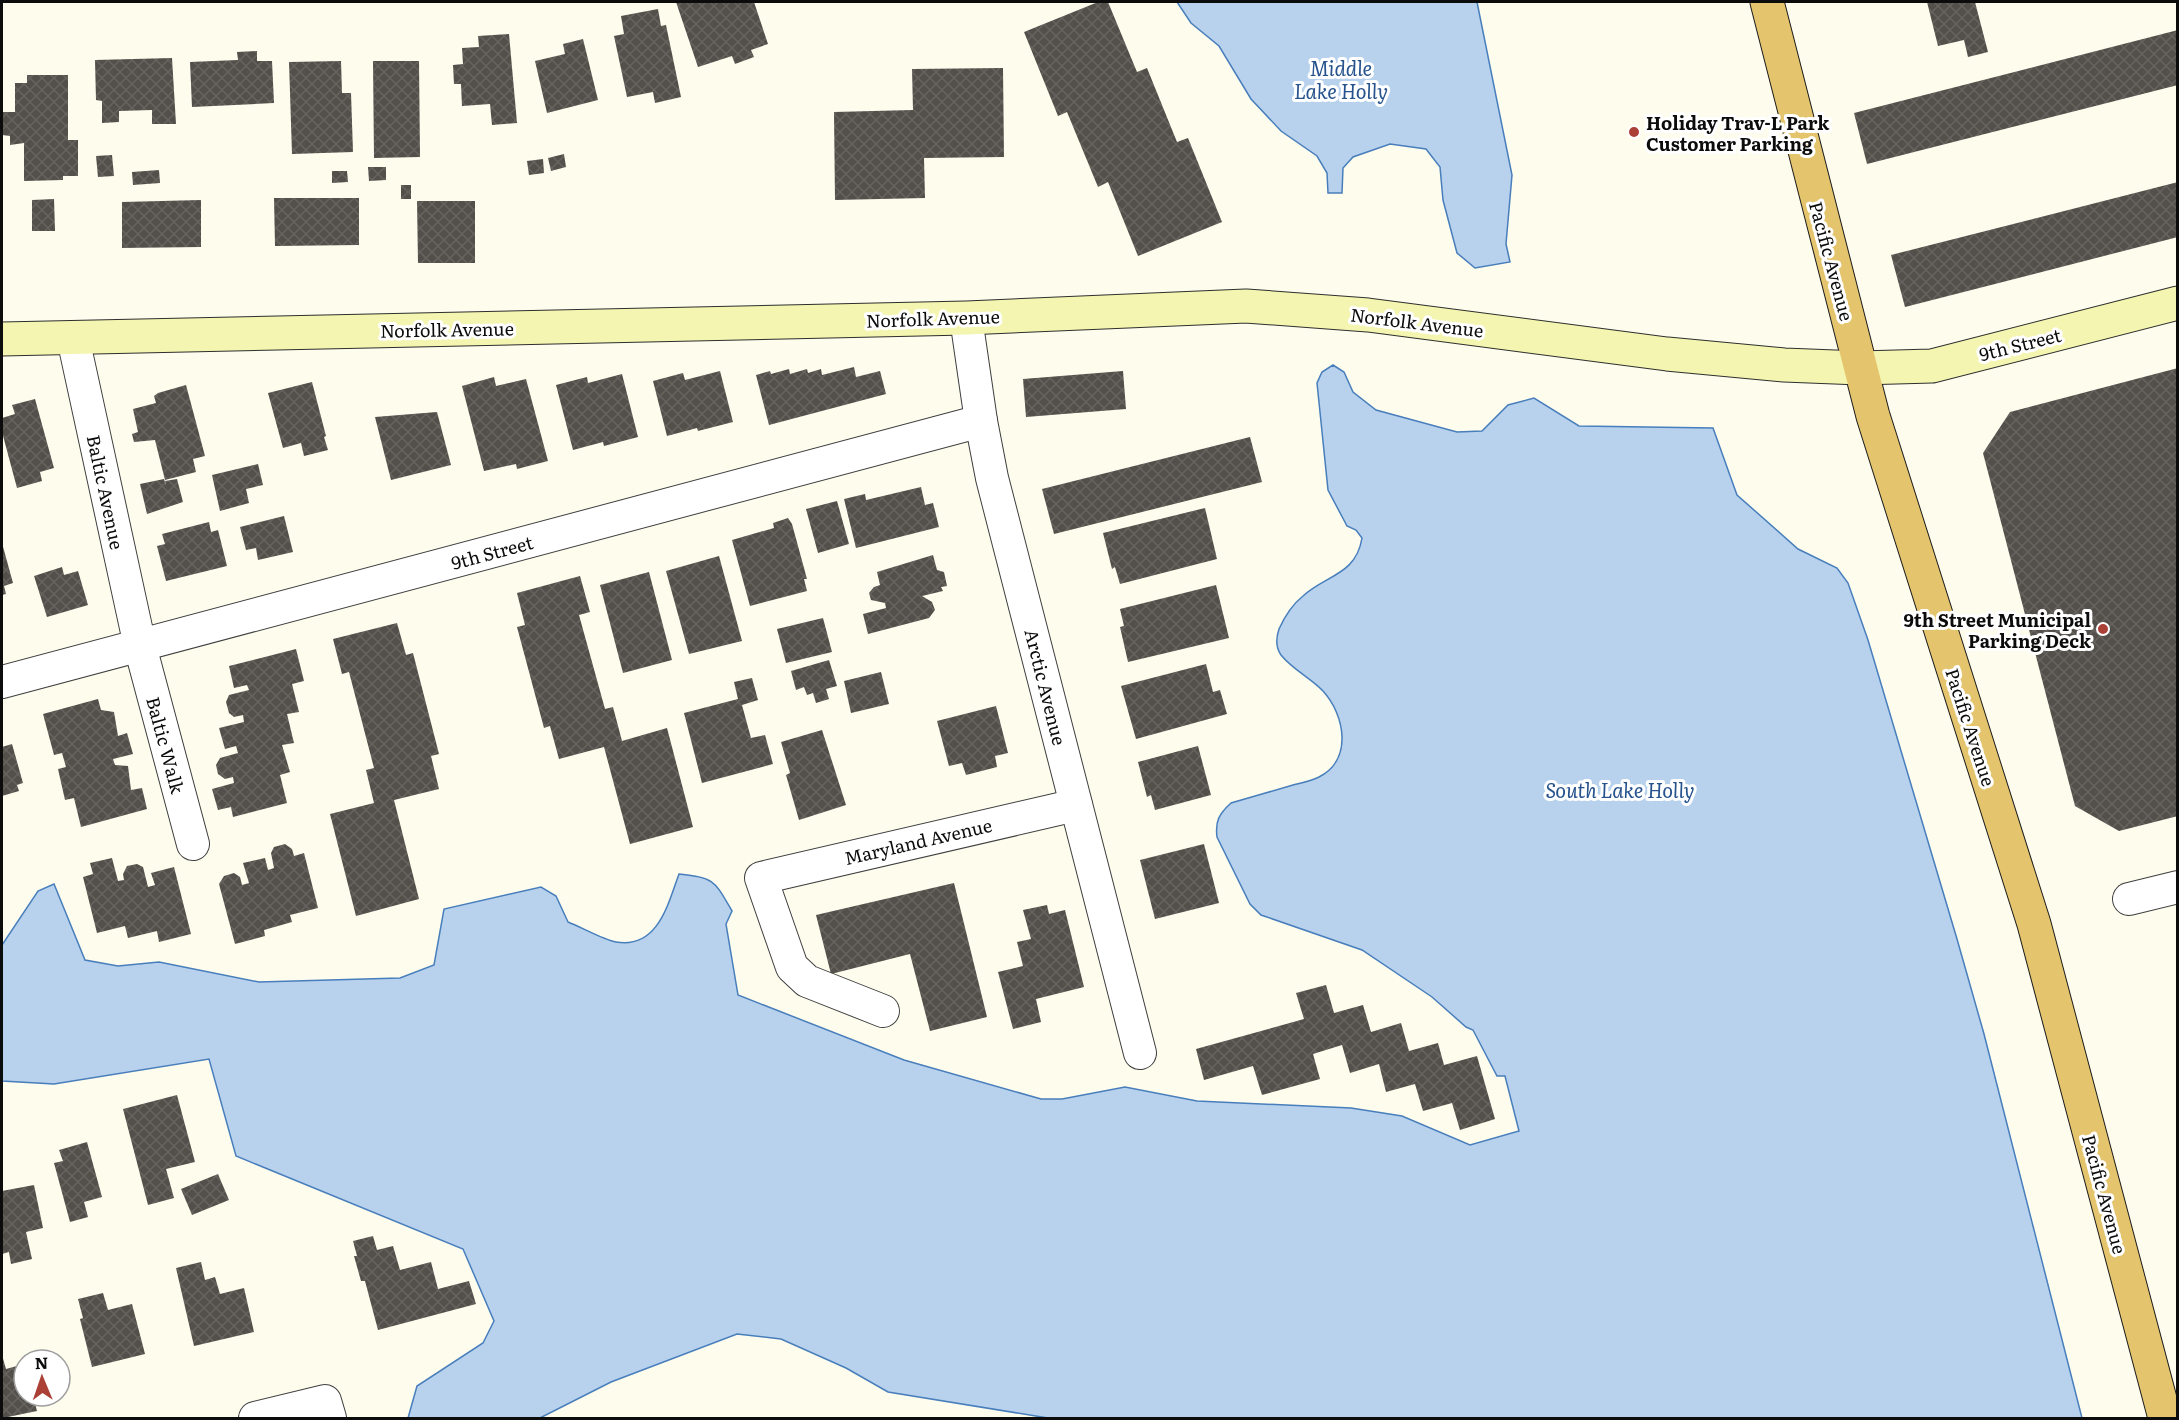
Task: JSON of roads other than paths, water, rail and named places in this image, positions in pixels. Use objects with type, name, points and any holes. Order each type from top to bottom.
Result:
[{"type":"highway","name":"Pacific Avenue","points":[[1767,2],[1860,368],[1887,463],[2034,924],[2165,1419]]},
{"type":"main road","name":"9th Street","points":[[1860,368],[1932,366],[2178,303]]},
{"type":"main road","name":"Norfolk Avenue","points":[[2,339],[966,318],[1255,306],[1368,315],[1667,354],[1784,365],[1860,368]]},
{"type":"street","name":"Arctic Avenue","points":[[966,318],[992,478],[1140,1053]]},
{"type":"street","name":"Baltic Avenue","points":[[73,338],[140,646]]},
{"type":"street","name":"9th Street","points":[[2,682],[981,421]]},
{"type":"street","name":"Baltic Walk","points":[[140,646],[193,844]]},
{"type":"street","name":"Maryland Avenue","points":[[883,1011],[807,981],[792,967],[760,878],[1076,805]]},
{"type":"street","points":[[2129,899],[2178,886]]},
{"type":"street","points":[[255,1419],[327,1410]]},
{"type":"water","name":"Middle Lake Holly","points":[[1177,2],[1477,2],[1512,175],[1506,244],[1510,262],[1475,268],[1457,253],[1443,200],[1440,167],[1426,149],[1390,144],[1353,157],[1343,168],[1342,193],[1328,193],[1327,173],[1317,156],[1281,131],[1251,99],[1219,46],[1191,23]]},
{"type":"water","name":"South Lake Holly","points":[[1333,365],[1344,372],[1353,392],[1376,410],[1457,432],[1482,431],[1508,405],[1534,398],[1579,426],[1713,428],[1737,495],[1798,549],[1837,568],[1848,583],[1868,640],[1984,1034],[2082,1418],[1048,1418],[888,1392],[846,1368],[781,1339],[737,1334],[611,1382],[540,1418],[408,1418],[417,1386],[483,1343],[494,1321],[463,1249],[236,1156],[209,1059],[54,1084],[2,1081],[2,945],[38,891],[54,884],[85,960],[118,966],[159,962],[259,982],[400,978],[434,965],[444,909],[541,887],[556,896],[568,922],[611,941],[630,942],[642,939],[659,922],[679,874],[700,877],[712,882],[732,911],[726,924],[738,995],[904,1060],[1041,1099],[1062,1099],[1125,1087],[1197,1101],[1351,1108],[1402,1116],[1470,1145],[1519,1131],[1505,1076],[1497,1076],[1473,1030],[1466,1027],[1432,997],[1362,950],[1261,915],[1250,904],[1217,837],[1219,818],[1231,803],[1319,777],[1330,769],[1341,749],[1340,724],[1331,701],[1318,686],[1286,660],[1279,652],[1277,643],[1279,629],[1292,607],[1312,589],[1347,567],[1359,550],[1362,538],[1356,530],[1347,526],[1328,490],[1317,383],[1322,372]]},
{"type":"place","name":"Holiday Trav-L Park Customer Parking","points":[[1634,132]]},
{"type":"place","name":"9th Street Municipal Parking Deck","points":[[2103,629]]}]
